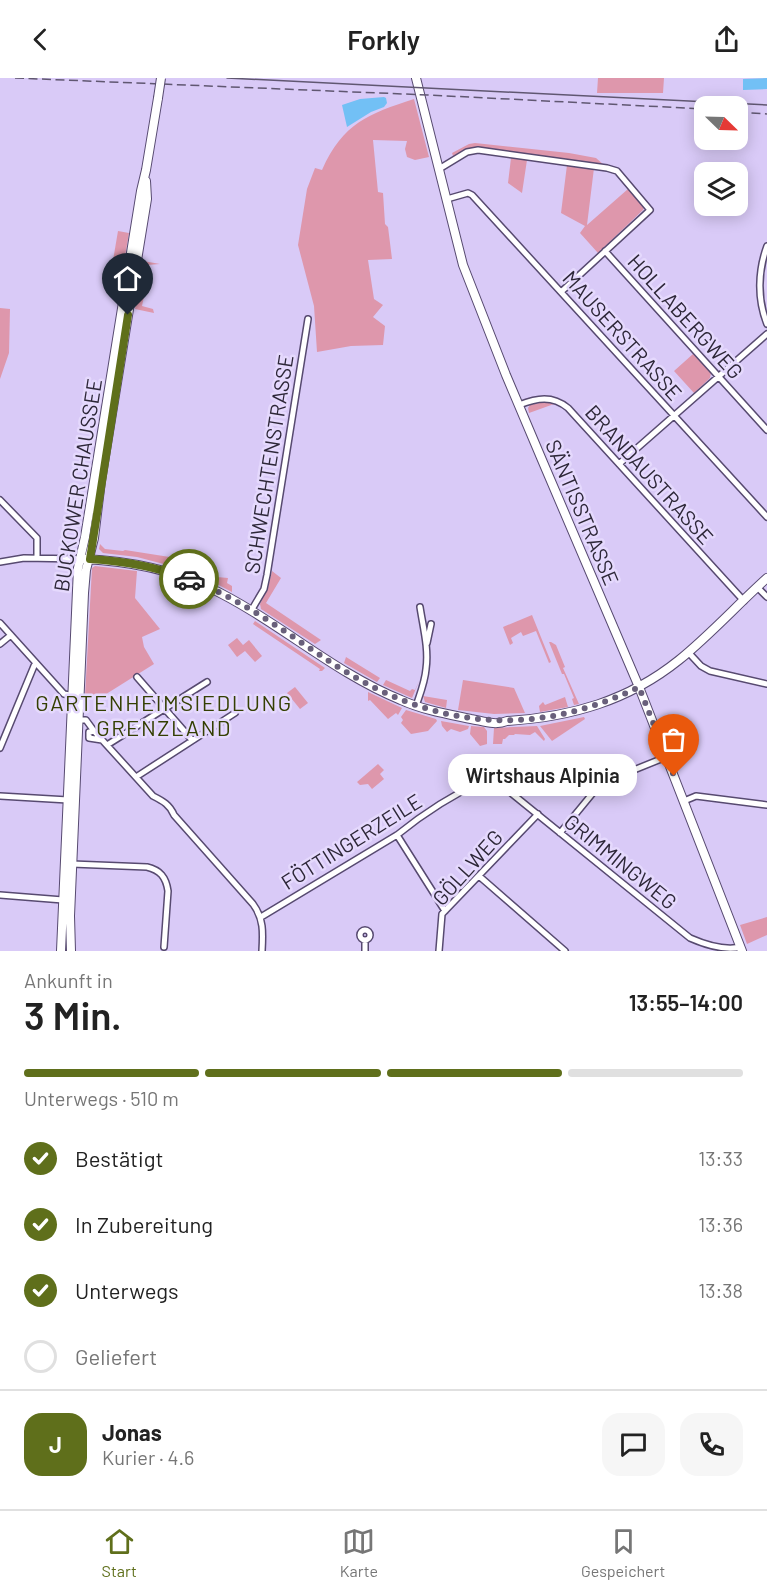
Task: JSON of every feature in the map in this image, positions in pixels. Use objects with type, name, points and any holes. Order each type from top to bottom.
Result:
[{"type":"street","name":"BUCKOWER CHAUSSEE","points":[[70,951],[78,720],[76,692],[78,576],[161,78]]},
{"type":"street","name":"SÄNTISSTRASSE","points":[[416,78],[463,265],[519,405],[639,687],[741,949]]},
{"type":"street","points":[[439,169],[467,152],[478,150],[617,171],[650,210],[561,292]]},
{"type":"street","name":"BUCKOWER CHAUSSEE","points":[[61,951],[60,899],[86,570],[90,559],[147,199],[146,170]]},
{"type":"street","name":"MAUSERSTRASSE","points":[[447,200],[468,193],[472,195],[767,517]]},
{"type":"street","points":[[767,246],[761,267],[760,292],[767,324]]},
{"type":"street","name":"HOLLABERGWEG","points":[[605,251],[767,430]]},
{"type":"street","name":"SCHWECHTENSTRASSE","points":[[251,611],[264,589],[267,575],[308,319]]},
{"type":"street","points":[[619,464],[767,334]]},
{"type":"street","name":"BRANDAUSTRASSE","points":[[519,405],[533,399],[543,398],[563,404],[744,601]]},
{"type":"street","points":[[0,500],[37,538],[37,557]]},
{"type":"street","points":[[0,562],[37,557],[90,559],[140,565],[165,571],[209,588],[251,611],[350,674],[388,694],[416,706],[448,715],[492,723],[539,719],[571,712],[608,701],[639,687],[688,652],[767,579]]},
{"type":"street","points":[[757,587],[767,597]]},
{"type":"street","points":[[416,706],[426,669],[426,648],[420,607]]},
{"type":"street","points":[[0,623],[55,684],[76,692]]},
{"type":"street","points":[[426,648],[431,624]]},
{"type":"street","points":[[0,644],[11,635]]},
{"type":"street","points":[[688,652],[701,666],[710,671],[767,684]]},
{"type":"street","points":[[0,748],[36,663]]},
{"type":"street","points":[[137,677],[192,740]]},
{"type":"street","points":[[107,745],[207,682]]},
{"type":"street","points":[[136,777],[235,713]]},
{"type":"street","points":[[78,720],[86,720],[153,796],[166,803],[253,904],[261,917],[262,951]]},
{"type":"street","points":[[560,833],[603,783],[666,757]]},
{"type":"street","name":"GRIMMINGWEG","points":[[491,778],[690,938],[714,947],[741,949]]},
{"type":"street","name":"FÖTTINGERZEILE","points":[[261,917],[398,835],[453,797],[484,779],[491,778]]},
{"type":"street","points":[[0,796],[68,800]]},
{"type":"street","points":[[684,801],[696,796],[767,805]]},
{"type":"street","name":"GÖLLWEG","points":[[439,951],[441,917],[445,911],[538,814]]},
{"type":"street","points":[[398,835],[445,911]]},
{"type":"street","points":[[72,864],[147,867],[159,871],[167,882],[168,891],[164,947]]},
{"type":"street","points":[[479,876],[565,951]]},
{"type":"street","points":[[0,894],[60,899]]},
{"type":"street","points":[[365,940],[365,951]]},
{"type":"shaded area","points":[[598,78],[664,78],[663,93],[597,93]]},
{"type":"shaded area","points":[[414,99],[429,157],[415,160],[407,157],[405,149],[407,141],[373,140],[378,192],[383,193],[385,224],[388,227],[392,259],[368,260],[374,299],[383,305],[373,317],[385,326],[383,345],[351,346],[317,352],[314,306],[298,245],[307,189],[315,168],[322,170],[339,141],[359,122],[383,110]]},
{"type":"shaded area","points":[[475,143],[569,153],[596,158],[604,165],[470,149],[453,156],[452,153]]},
{"type":"shaded area","points":[[511,158],[527,160],[522,193],[508,183]]},
{"type":"shaded area","points":[[567,165],[594,168],[587,225],[628,189],[644,207],[598,253],[580,233],[585,226],[561,213]]},
{"type":"shaded area","points":[[118,231],[129,233],[119,291],[108,290]]},
{"type":"shaded area","points":[[143,261],[160,264],[147,265],[145,272],[149,273],[142,306],[153,309],[154,313],[135,309]]},
{"type":"shaded area","points":[[0,308],[10,309],[9,353],[0,379]]},
{"type":"shaded area","points":[[693,354],[711,373],[710,378],[694,393],[674,371]]},
{"type":"shaded area","points":[[544,402],[554,404],[529,413],[530,405]]},
{"type":"shaded area","points":[[100,544],[105,549],[125,550],[177,560],[175,567],[137,557],[103,553],[99,549]]},
{"type":"shaded area","points":[[95,566],[137,571],[135,598],[160,629],[142,637],[144,647],[154,664],[100,697],[85,696],[92,568]]},
{"type":"shaded area","points":[[272,571],[281,578],[266,603],[321,640],[315,644],[261,609],[260,604],[268,588]]},
{"type":"shaded area","points":[[217,577],[228,578],[227,583],[232,586],[232,592],[209,580],[210,578],[217,579]]},
{"type":"shaded area","points":[[532,615],[551,662],[549,663],[536,631],[523,636],[521,632],[511,638],[513,643],[510,645],[503,627]]},
{"type":"shaded area","points":[[255,621],[325,668],[319,671],[320,669],[253,624]]},
{"type":"shaded area","points":[[237,638],[243,645],[249,640],[262,656],[255,662],[245,651],[237,657],[228,645]]},
{"type":"shaded area","points":[[549,642],[556,645],[565,667],[563,668],[579,704],[574,705],[572,699],[574,698]]},
{"type":"shaded area","points":[[346,657],[380,678],[377,682],[344,663]]},
{"type":"shaded area","points":[[420,679],[412,698],[383,685],[386,680],[410,691],[415,690]]},
{"type":"shaded area","points":[[463,680],[514,688],[525,713],[494,714],[458,710]]},
{"type":"shaded area","points":[[295,687],[308,703],[300,709],[287,693]]},
{"type":"shaded area","points":[[368,692],[402,708],[398,715],[396,713],[388,719],[370,700],[368,701]]},
{"type":"shaded area","points":[[423,696],[447,700],[446,708],[425,702]]},
{"type":"shaded area","points":[[565,697],[568,707],[540,712],[539,706],[543,702],[545,705]]},
{"type":"shaded area","points":[[406,710],[437,721],[428,731],[411,734],[401,723],[403,720],[401,717]]},
{"type":"shaded area","points":[[584,717],[585,719],[552,741],[540,726]]},
{"type":"shaded area","points":[[441,721],[469,726],[468,729],[460,732],[451,729],[447,732]]},
{"type":"shaded area","points":[[471,726],[484,727],[487,731],[487,744],[480,746],[470,734]]},
{"type":"shaded area","points":[[537,726],[544,741],[535,732],[530,735],[509,735],[503,739],[502,744],[493,744],[494,728]]},
{"type":"shaded area","points":[[378,764],[384,770],[380,774],[384,779],[372,789],[368,784],[360,785],[357,782]]},
{"type":"shaded area","points":[[767,917],[767,935],[747,944],[740,925]]},
{"type":"water","points":[[767,78],[767,89],[743,90],[743,79]]},
{"type":"water","points":[[384,97],[387,103],[384,107],[347,127],[342,105],[360,99]]},
{"type":"tram line","points":[[227,78],[767,105]]},
{"type":"railway","points":[[15,78],[694,108]]},
{"type":"railway","points":[[748,113],[767,114]]},
{"type":"way so far","points":[[189,579],[245,607],[365,682],[402,701],[448,715],[507,721],[539,719],[594,706],[639,687],[674,776]]},
{"type":"place","name":"Wirtshaus Alpinia","points":[[674,776]]},
{"type":"district","name":"GARTENHEIMSIEDLUNG GRENZLAND","points":[[164,714]]},
{"type":"route","points":[[128,315],[90,559],[140,565],[189,579]]}]
